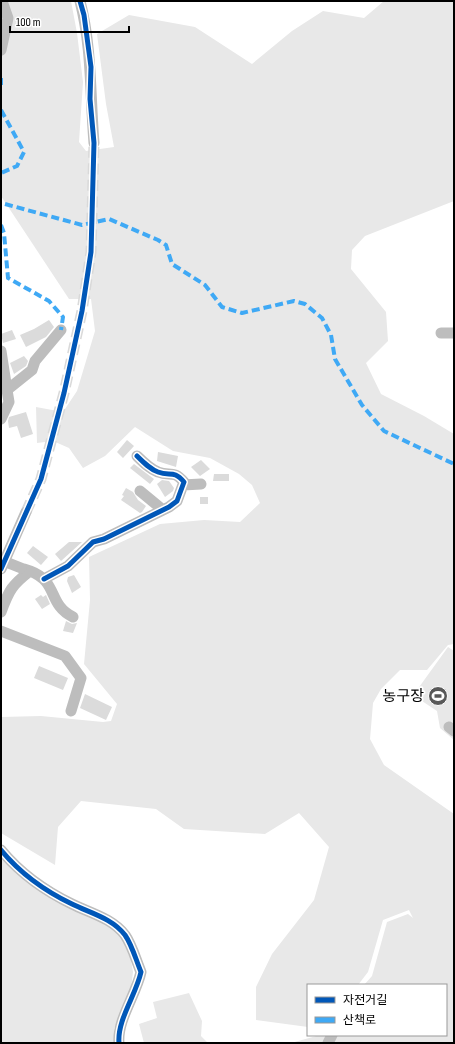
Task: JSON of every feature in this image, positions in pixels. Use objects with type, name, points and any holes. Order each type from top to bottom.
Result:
[{"type":"street","points":[[1,50],[8,18],[2,1]]},
{"type":"street","points":[[80,1],[84,15],[91,68],[90,99],[94,143]]},
{"type":"street","points":[[7,390],[32,370],[36,361],[61,330]]},
{"type":"street","points":[[441,333],[454,333]]},
{"type":"street","points":[[1,351],[9,402],[1,419]]},
{"type":"street","points":[[137,456],[146,466],[160,473],[171,473],[179,476],[184,484]]},
{"type":"street","points":[[184,484],[202,484]]},
{"type":"street","points":[[44,579],[68,566],[94,542],[104,539],[163,510],[177,501],[184,484]]},
{"type":"street","points":[[140,491],[163,510]]},
{"type":"street","points":[[1,569],[26,512]]},
{"type":"street","points":[[1,560],[41,575],[49,584],[58,606],[64,612],[73,616]]},
{"type":"street","points":[[1,612],[8,594],[26,570]]},
{"type":"street","points":[[1,631],[65,656],[81,678],[71,711]]},
{"type":"street","points":[[1,850],[13,864],[36,882],[73,904],[97,914],[125,935],[141,972],[122,1022],[118,1035],[119,1043]]},
{"type":"shaded area","points":[[1,1],[71,1],[77,33],[83,82],[79,142],[86,151],[114,147],[106,104],[97,34],[129,15],[195,27],[252,64],[292,31],[323,11],[364,18],[384,1],[454,1],[454,201],[365,236],[352,250],[351,269],[386,312],[388,341],[366,363],[381,394],[424,416],[454,434],[454,644],[448,645],[427,670],[400,670],[381,689],[373,703],[370,739],[384,765],[454,814],[454,1043],[291,1043],[316,1036],[447,1036],[447,984],[365,984],[372,976],[387,922],[408,914],[413,918],[409,910],[383,920],[368,972],[359,984],[307,984],[307,1027],[256,1020],[256,987],[272,954],[314,900],[329,847],[299,813],[265,834],[184,829],[156,809],[81,801],[58,827],[55,865],[1,833],[1,717],[41,716],[103,722],[111,721],[117,704],[84,664],[90,600],[89,557],[160,524],[204,520],[240,522],[260,503],[252,485],[239,474],[210,458],[173,451],[135,427],[105,456],[83,468],[69,448],[53,441],[37,443],[36,407],[63,412],[77,391],[95,331],[91,299],[69,299],[1,196]]},
{"type":"shaded area","points":[[448,647],[454,651],[454,740],[440,728],[437,711],[422,701],[417,690]]},
{"type":"shaded area","points":[[1,852],[120,934],[131,960],[133,972],[131,989],[114,1029],[117,1043],[1,1043]]},
{"type":"shaded area","points":[[189,993],[202,1021],[201,1036],[208,1043],[144,1043],[139,1024],[157,1018],[153,1002]]},
{"type":"building","points":[[49,320],[54,327],[46,337],[26,347],[20,335]]},
{"type":"building","points":[[12,330],[16,339],[3,343],[1,334]]},
{"type":"building","points":[[24,356],[28,361],[26,366],[14,374],[10,363]]},
{"type":"building","points":[[26,412],[33,434],[21,438],[17,426],[9,428],[8,421],[9,417]]},
{"type":"building","points":[[127,440],[134,446],[123,458],[117,452]]},
{"type":"building","points":[[158,452],[178,456],[176,467],[157,461]]},
{"type":"building","points":[[201,460],[210,469],[200,476],[191,467]]},
{"type":"building","points":[[134,464],[154,479],[150,484],[130,468]]},
{"type":"building","points":[[214,474],[229,474],[229,481],[213,481]]},
{"type":"building","points":[[162,480],[169,481],[174,488],[173,491],[165,497],[157,484]]},
{"type":"building","points":[[126,488],[133,492],[138,500],[146,506],[142,512],[140,513],[121,500],[124,496],[122,495]]},
{"type":"building","points":[[200,497],[208,497],[208,504],[200,504]]},
{"type":"building","points":[[69,542],[82,542],[61,561],[55,554]]},
{"type":"building","points":[[33,546],[48,557],[41,565],[27,553]]},
{"type":"building","points":[[74,575],[81,587],[72,593],[67,581],[68,577]]},
{"type":"building","points":[[41,595],[43,597],[46,595],[50,604],[42,609],[35,599]]},
{"type":"building","points":[[66,621],[72,624],[77,623],[73,633],[63,631]]},
{"type":"building","points":[[39,666],[68,678],[63,690],[34,678]]},
{"type":"building","points":[[85,694],[112,707],[106,720],[80,708]]},
{"type":"tunnel","points":[[26,512],[41,479],[64,393],[82,311],[91,252],[94,143]]},
{"type":"marked path","points":[[1,78],[1,85]]},
{"type":"marked path","points":[[1,110],[24,152],[17,166],[1,173]]},
{"type":"marked path","points":[[5,204],[82,225],[109,219],[158,240],[166,245],[172,264],[205,285],[222,307],[242,313],[294,301],[305,304],[322,318],[331,335],[335,359],[362,405],[384,431],[454,464]]},
{"type":"marked path","points":[[1,225],[4,233],[8,278],[49,301],[63,317],[61,330]]},
{"type":"cycle path","points":[[1,569],[41,479],[64,393],[82,311],[91,252],[94,143],[90,99],[91,67],[84,15],[80,1]]},
{"type":"cycle path","points":[[44,579],[68,566],[93,542],[104,539],[169,507],[177,501],[184,482],[174,474],[162,473],[152,469],[137,456]]},
{"type":"cycle path","points":[[1,850],[16,866],[34,881],[72,904],[100,916],[114,924],[125,935],[132,948],[141,972],[139,981],[121,1025],[119,1043]]},
{"type":"place","name":"농구장","points":[[438,696]]}]
